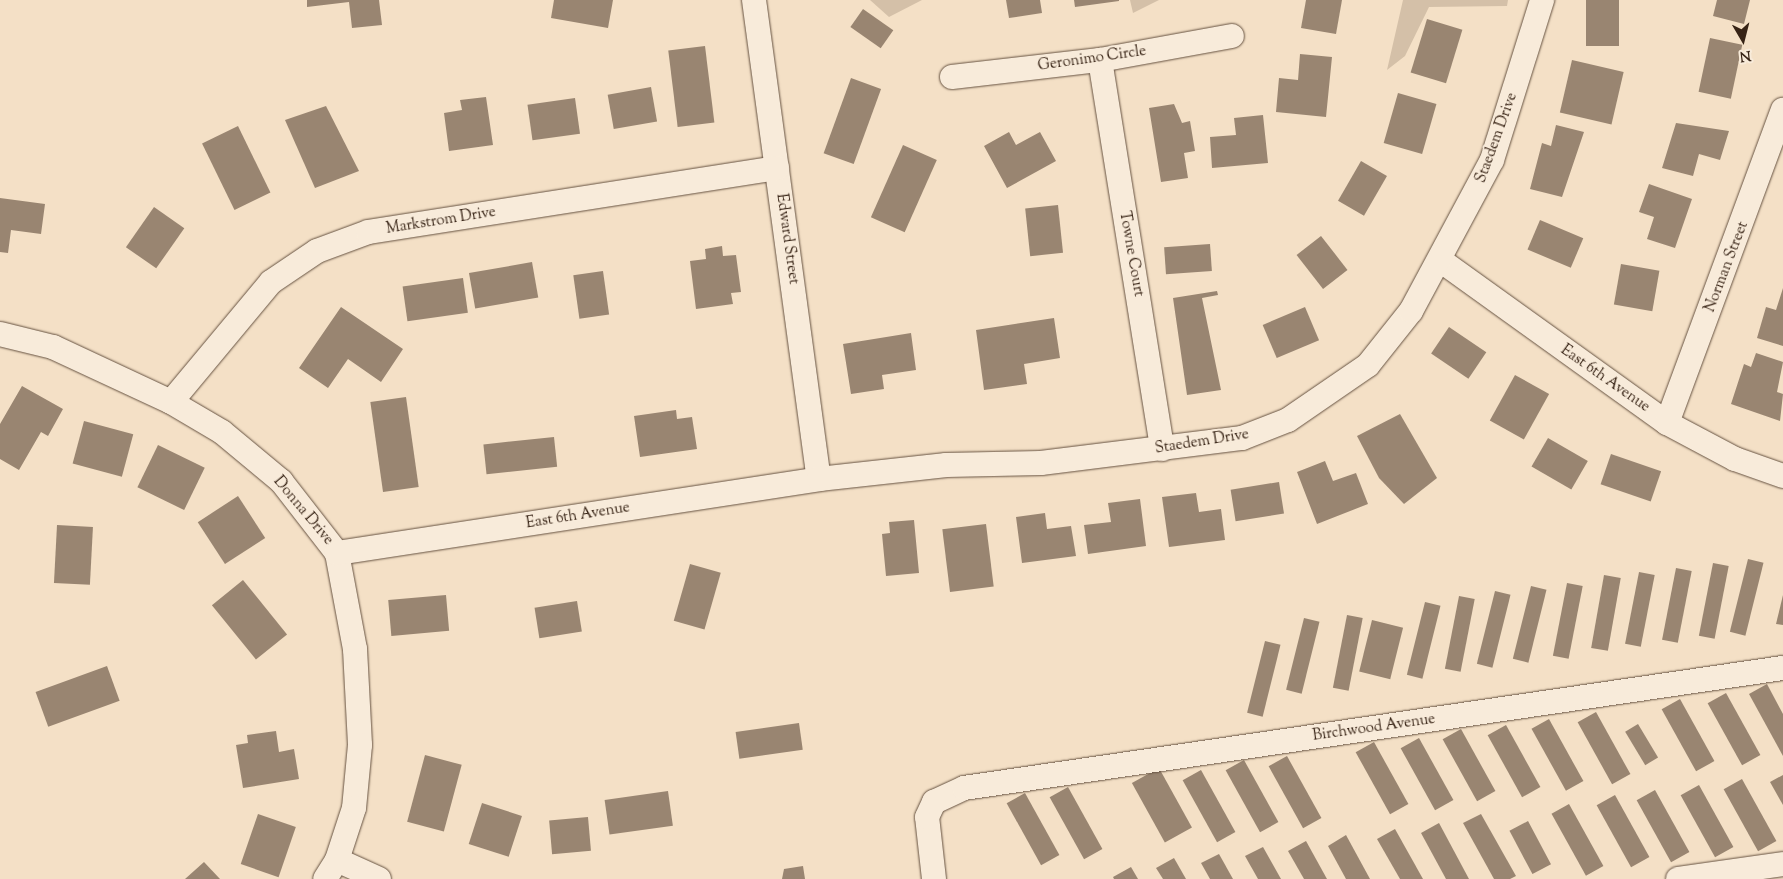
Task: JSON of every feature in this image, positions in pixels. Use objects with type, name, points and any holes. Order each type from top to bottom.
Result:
[{"type":"street","name":"Edward Street","points":[[754,0],[819,479]]},
{"type":"street","name":"Staedem Drive","points":[[819,479],[946,465],[1040,463],[1242,438],[1288,420],[1329,395],[1368,365],[1411,311],[1440,260],[1492,160],[1542,0]]},
{"type":"street","name":"Geronimo Circle","points":[[952,77],[1100,60],[1232,36]]},
{"type":"street","name":"Towne Court","points":[[1100,60],[1162,449]]},
{"type":"street","name":"Norman Street","points":[[1667,422],[1783,110]]},
{"type":"street","name":"Markstrom Drive","points":[[172,402],[271,282],[317,251],[368,232],[777,168]]},
{"type":"street","name":"East 6th Avenue","points":[[1440,260],[1667,422],[1735,459],[1783,476]]},
{"type":"street","name":"Donna Drive","points":[[0,334],[53,347],[172,402],[222,432],[281,481],[337,553],[355,649],[360,745],[354,808],[331,870]]},
{"type":"street","name":"East 6th Avenue","points":[[337,553],[819,479]]},
{"type":"street","name":"Birchwood Avenue","points":[[934,879],[927,817],[934,802],[964,788],[1783,668]]},
{"type":"street","points":[[1678,879],[1783,864]]},
{"type":"street","points":[[331,870],[379,879]]},
{"type":"shaded area","points":[[870,0],[922,0],[889,17]]},
{"type":"shaded area","points":[[1130,0],[1159,0],[1133,13]]},
{"type":"shaded area","points":[[1403,0],[1508,0],[1507,6],[1429,7],[1405,56],[1387,70]]},
{"type":"building","points":[[307,0],[379,0],[382,25],[352,28],[349,2],[307,7]]},
{"type":"building","points":[[554,0],[613,0],[608,28],[551,18]]},
{"type":"building","points":[[1006,0],[1040,0],[1042,13],[1009,18]]},
{"type":"building","points":[[1074,0],[1119,0],[1119,1],[1075,7]]},
{"type":"building","points":[[1306,0],[1342,0],[1336,34],[1301,28]]},
{"type":"building","points":[[1586,0],[1619,0],[1619,46],[1586,46]]},
{"type":"building","points":[[1717,0],[1750,0],[1744,24],[1713,16]]},
{"type":"building","points":[[863,9],[893,30],[881,48],[850,27]]},
{"type":"building","points":[[1427,19],[1462,30],[1446,83],[1411,73]]},
{"type":"building","points":[[1710,38],[1742,45],[1731,99],[1699,92]]},
{"type":"building","points":[[705,46],[714,122],[678,127],[668,51]]},
{"type":"building","points":[[1300,54],[1332,57],[1326,117],[1276,112],[1279,78],[1298,80]]},
{"type":"building","points":[[1572,60],[1624,72],[1611,125],[1560,113]]},
{"type":"building","points":[[851,78],[881,89],[854,164],[824,153]]},
{"type":"building","points":[[651,87],[657,121],[614,129],[608,95]]},
{"type":"building","points":[[1398,93],[1436,104],[1422,154],[1384,143]]},
{"type":"building","points":[[486,97],[493,145],[449,151],[444,113],[462,110],[460,100]]},
{"type":"building","points":[[575,98],[580,134],[532,140],[527,105]]},
{"type":"building","points":[[1174,104],[1182,123],[1190,121],[1195,151],[1184,153],[1188,178],[1161,182],[1149,108]]},
{"type":"building","points":[[326,106],[359,171],[315,188],[285,120]]},
{"type":"building","points":[[1263,115],[1268,163],[1212,168],[1210,137],[1236,135],[1234,118]]},
{"type":"building","points":[[1676,123],[1729,131],[1720,160],[1699,154],[1693,176],[1662,168]]},
{"type":"building","points":[[1556,125],[1584,132],[1562,197],[1530,189],[1542,143],[1551,146]]},
{"type":"building","points":[[238,126],[270,193],[234,210],[202,144]]},
{"type":"building","points":[[1009,132],[1016,145],[1040,132],[1056,161],[1007,188],[984,146]]},
{"type":"building","points":[[903,145],[937,160],[905,232],[871,217]]},
{"type":"building","points":[[1361,161],[1387,176],[1364,216],[1338,201]]},
{"type":"building","points":[[1649,184],[1692,199],[1675,248],[1647,239],[1654,217],[1639,212]]},
{"type":"building","points":[[0,198],[45,204],[41,234],[11,230],[8,253],[0,252]]},
{"type":"building","points":[[1058,205],[1063,253],[1030,256],[1025,208]]},
{"type":"building","points":[[154,207],[184,228],[156,268],[126,247]]},
{"type":"building","points":[[1540,220],[1583,238],[1571,268],[1527,249]]},
{"type":"building","points":[[1321,236],[1347,270],[1323,289],[1297,255]]},
{"type":"building","points":[[1210,244],[1212,271],[1166,274],[1164,247]]},
{"type":"building","points":[[722,246],[723,256],[736,255],[741,292],[731,293],[733,304],[696,309],[690,261],[706,259],[705,249]]},
{"type":"building","points":[[532,262],[538,297],[475,309],[469,273]]},
{"type":"building","points":[[1621,264],[1659,271],[1652,311],[1614,304]]},
{"type":"building","points":[[603,271],[609,315],[579,319],[573,275]]},
{"type":"building","points":[[463,278],[468,313],[407,321],[403,286]]},
{"type":"building","points":[[1783,288],[1783,346],[1757,338],[1766,307],[1776,310]]},
{"type":"building","points":[[1217,291],[1218,295],[1202,298],[1221,390],[1187,395],[1173,298]]},
{"type":"building","points":[[341,307],[403,349],[381,382],[348,359],[328,388],[299,368]]},
{"type":"building","points":[[1305,307],[1319,340],[1277,358],[1263,325]]},
{"type":"building","points":[[1054,318],[1060,358],[1024,364],[1027,384],[984,390],[976,330]]},
{"type":"building","points":[[1449,327],[1486,352],[1468,379],[1431,354]]},
{"type":"building","points":[[911,333],[916,370],[882,375],[884,389],[851,394],[843,344]]},
{"type":"building","points":[[1756,353],[1783,362],[1777,392],[1783,394],[1780,421],[1731,404],[1744,364],[1751,367]]},
{"type":"building","points":[[1515,375],[1549,394],[1524,439],[1490,420]]},
{"type":"building","points":[[22,386],[63,409],[48,436],[41,432],[19,470],[0,459],[0,424]]},
{"type":"building","points":[[406,397],[419,487],[383,492],[370,402]]},
{"type":"building","points":[[676,410],[677,419],[692,417],[697,449],[640,457],[634,416]]},
{"type":"building","points":[[1400,414],[1437,478],[1404,504],[1379,478],[1357,436]]},
{"type":"building","points":[[84,421],[133,434],[122,477],[73,464]]},
{"type":"building","points":[[554,437],[557,467],[487,474],[483,444]]},
{"type":"building","points":[[1548,438],[1588,461],[1571,490],[1532,467]]},
{"type":"building","points":[[158,445],[205,468],[184,510],[137,487]]},
{"type":"building","points":[[1611,454],[1661,471],[1651,502],[1601,484]]},
{"type":"building","points":[[1325,461],[1333,481],[1356,473],[1368,504],[1317,524],[1297,472]]},
{"type":"building","points":[[1279,482],[1284,514],[1236,521],[1231,490]]},
{"type":"building","points":[[1196,493],[1199,512],[1221,509],[1225,540],[1169,547],[1162,497]]},
{"type":"building","points":[[238,496],[265,538],[225,564],[198,522]]},
{"type":"building","points":[[1140,499],[1146,546],[1088,554],[1084,525],[1111,522],[1108,503]]},
{"type":"building","points":[[1045,513],[1047,529],[1071,526],[1076,556],[1022,563],[1016,517]]},
{"type":"building","points":[[914,520],[919,573],[886,576],[882,534],[890,533],[889,522]]},
{"type":"building","points":[[986,524],[994,587],[950,592],[942,529]]},
{"type":"building","points":[[57,525],[93,527],[90,585],[54,583]]},
{"type":"building","points":[[1748,559],[1764,563],[1745,636],[1730,632]]},
{"type":"building","points":[[1713,563],[1729,566],[1715,639],[1699,636]]},
{"type":"building","points":[[690,564],[721,573],[704,630],[674,621]]},
{"type":"building","points":[[1676,568],[1692,571],[1678,643],[1662,640]]},
{"type":"building","points":[[1639,572],[1655,575],[1641,647],[1625,644]]},
{"type":"building","points":[[1604,575],[1621,578],[1608,651],[1591,648]]},
{"type":"building","points":[[243,580],[287,634],[256,660],[212,605]]},
{"type":"building","points":[[1567,583],[1583,586],[1569,659],[1553,656]]},
{"type":"building","points":[[1531,586],[1547,590],[1528,663],[1513,659]]},
{"type":"building","points":[[1495,591],[1511,595],[1492,668],[1477,664]]},
{"type":"building","points":[[446,595],[449,631],[391,636],[388,600]]},
{"type":"building","points":[[1783,595],[1783,625],[1776,624]]},
{"type":"building","points":[[1459,596],[1475,599],[1461,672],[1445,669]]},
{"type":"building","points":[[577,601],[582,632],[539,638],[535,608]]},
{"type":"building","points":[[1425,602],[1441,606],[1422,679],[1407,675]]},
{"type":"building","points":[[1347,615],[1363,618],[1349,691],[1333,688]]},
{"type":"building","points":[[1304,618],[1320,622],[1302,694],[1286,690]]},
{"type":"building","points":[[1372,620],[1403,628],[1390,679],[1359,671]]},
{"type":"building","points":[[1265,641],[1281,645],[1263,717],[1247,713]]},
{"type":"building","points":[[107,666],[120,701],[48,727],[36,692]]},
{"type":"building","points":[[1767,684],[1783,714],[1783,756],[1749,694]]},
{"type":"building","points":[[1726,693],[1760,755],[1742,765],[1708,703]]},
{"type":"building","points":[[1680,699],[1714,761],[1696,771],[1662,709]]},
{"type":"building","points":[[1596,712],[1630,774],[1612,784],[1578,722]]},
{"type":"building","points":[[1549,719],[1583,781],[1566,791],[1532,729]]},
{"type":"building","points":[[799,723],[803,750],[739,759],[736,732]]},
{"type":"building","points":[[1638,724],[1658,757],[1645,765],[1625,732]]},
{"type":"building","points":[[1506,725],[1540,787],[1522,797],[1488,735]]},
{"type":"building","points":[[1461,729],[1495,791],[1477,801],[1443,739]]},
{"type":"building","points":[[276,731],[279,752],[294,749],[299,779],[243,788],[236,745],[248,743],[247,735]]},
{"type":"building","points":[[1419,738],[1453,800],[1435,810],[1401,748]]},
{"type":"building","points":[[1374,742],[1408,804],[1390,814],[1356,752]]},
{"type":"building","points":[[425,755],[462,765],[444,831],[407,822]]},
{"type":"building","points":[[1287,756],[1321,818],[1303,828],[1269,766]]},
{"type":"building","points":[[1244,760],[1278,822],[1260,832],[1226,770]]},
{"type":"building","points":[[1159,768],[1192,827],[1165,843],[1132,783]]},
{"type":"building","points":[[1201,770],[1235,832],[1217,842],[1183,780]]},
{"type":"building","points":[[1783,775],[1783,805],[1770,782]]},
{"type":"building","points":[[1742,779],[1776,841],[1758,851],[1724,789]]},
{"type":"building","points":[[1699,785],[1733,847],[1715,857],[1681,795]]},
{"type":"building","points":[[1068,787],[1102,849],[1084,859],[1050,797]]},
{"type":"building","points":[[1655,790],[1689,852],[1671,862],[1637,800]]},
{"type":"building","points":[[668,791],[673,826],[609,835],[605,800]]},
{"type":"building","points":[[1025,793],[1059,855],[1041,865],[1007,803]]},
{"type":"building","points":[[1615,795],[1649,857],[1631,867],[1597,805]]},
{"type":"building","points":[[482,803],[522,816],[509,857],[469,844]]},
{"type":"building","points":[[1569,804],[1603,866],[1586,876],[1552,814]]},
{"type":"building","points":[[258,814],[296,827],[279,877],[241,864]]},
{"type":"building","points":[[1481,814],[1516,876],[1510,879],[1494,879],[1463,823]]},
{"type":"building","points":[[588,817],[591,851],[552,854],[549,820]]},
{"type":"building","points":[[1528,821],[1551,864],[1532,874],[1509,831]]},
{"type":"building","points":[[1439,823],[1469,879],[1446,879],[1421,833]]},
{"type":"building","points":[[1395,829],[1423,879],[1400,879],[1377,839]]},
{"type":"building","points":[[1346,835],[1370,879],[1346,879],[1328,846]]},
{"type":"building","points":[[1306,841],[1327,879],[1304,879],[1288,851]]},
{"type":"building","points":[[1263,847],[1281,879],[1258,879],[1245,856]]},
{"type":"building","points":[[1219,854],[1233,879],[1210,879],[1201,863]]},
{"type":"building","points":[[1174,858],[1186,879],[1163,879],[1156,868]]},
{"type":"building","points":[[204,862],[220,879],[185,879]]},
{"type":"building","points":[[803,866],[805,879],[782,879],[784,869]]},
{"type":"building","points":[[1131,867],[1138,879],[1114,879],[1113,877]]}]
